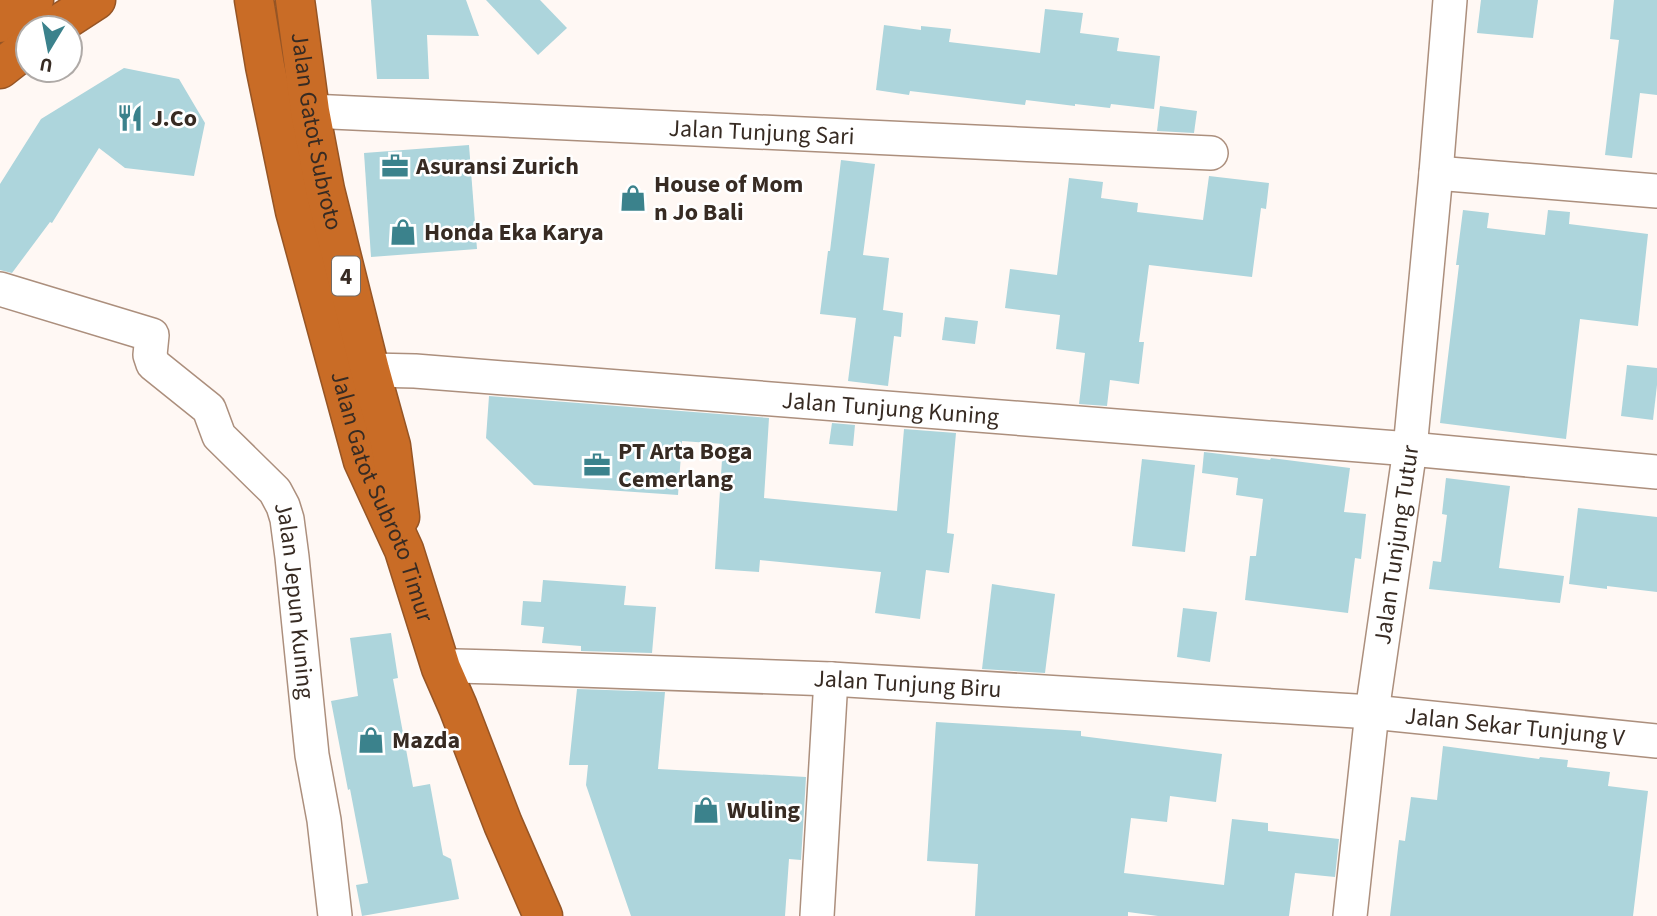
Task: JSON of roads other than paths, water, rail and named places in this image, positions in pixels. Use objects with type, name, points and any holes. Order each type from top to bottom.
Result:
[{"type":"highway","points":[[0,23],[34,0]]},
{"type":"highway","points":[[74,14],[96,0]]},
{"type":"highway","name":"4","points":[[235,0],[265,66]]},
{"type":"highway","name":"4","points":[[254,0],[265,66]]},
{"type":"highway","name":"Jalan Gatot Subroto","points":[[295,0],[310,111],[325,190],[391,446],[404,550]]},
{"type":"highway","points":[[301,52],[307,0]]},
{"type":"highway","points":[[0,69],[14,58]]},
{"type":"highway","name":"Jalan Gatot Subroto Timur","points":[[265,66],[295,211],[363,461],[404,550],[441,668],[543,916]]},
{"type":"street","name":"Jalan Tunjung Tutur","points":[[1350,916],[1372,712],[1410,449],[1450,0]]},
{"type":"street","name":"Jalan Tunjung Sari","points":[[310,111],[1212,153]]},
{"type":"street","points":[[1436,173],[1657,191]]},
{"type":"street","name":"Jalan Jepun Kuning","points":[[0,289],[152,335],[150,355],[153,364],[209,410],[219,436],[275,491],[287,519],[312,755],[326,832],[335,916]]},
{"type":"street","name":"Jalan Tunjung Kuning","points":[[370,370],[415,371],[1410,449],[1657,472]]},
{"type":"street","name":"Jalan Tunjung Biru","points":[[441,668],[494,667],[831,679],[1372,712]]},
{"type":"street","points":[[817,916],[831,679]]},
{"type":"street","name":"Jalan Sekar Tunjung V","points":[[1372,712],[1657,741]]},
{"type":"place","name":"J.Co","points":[[130,118]]},
{"type":"place","name":"Asuransi Zurich","points":[[395,166]]},
{"type":"place","name":"House of Mom n Jo Bali","points":[[633,198]]},
{"type":"place","name":"Honda Eka Karya","points":[[403,232]]},
{"type":"place","name":"PT Arta Boga Cemerlang","points":[[597,465]]},
{"type":"place","name":"Mazda","points":[[371,740]]},
{"type":"place","name":"Wuling","points":[[706,810]]}]
